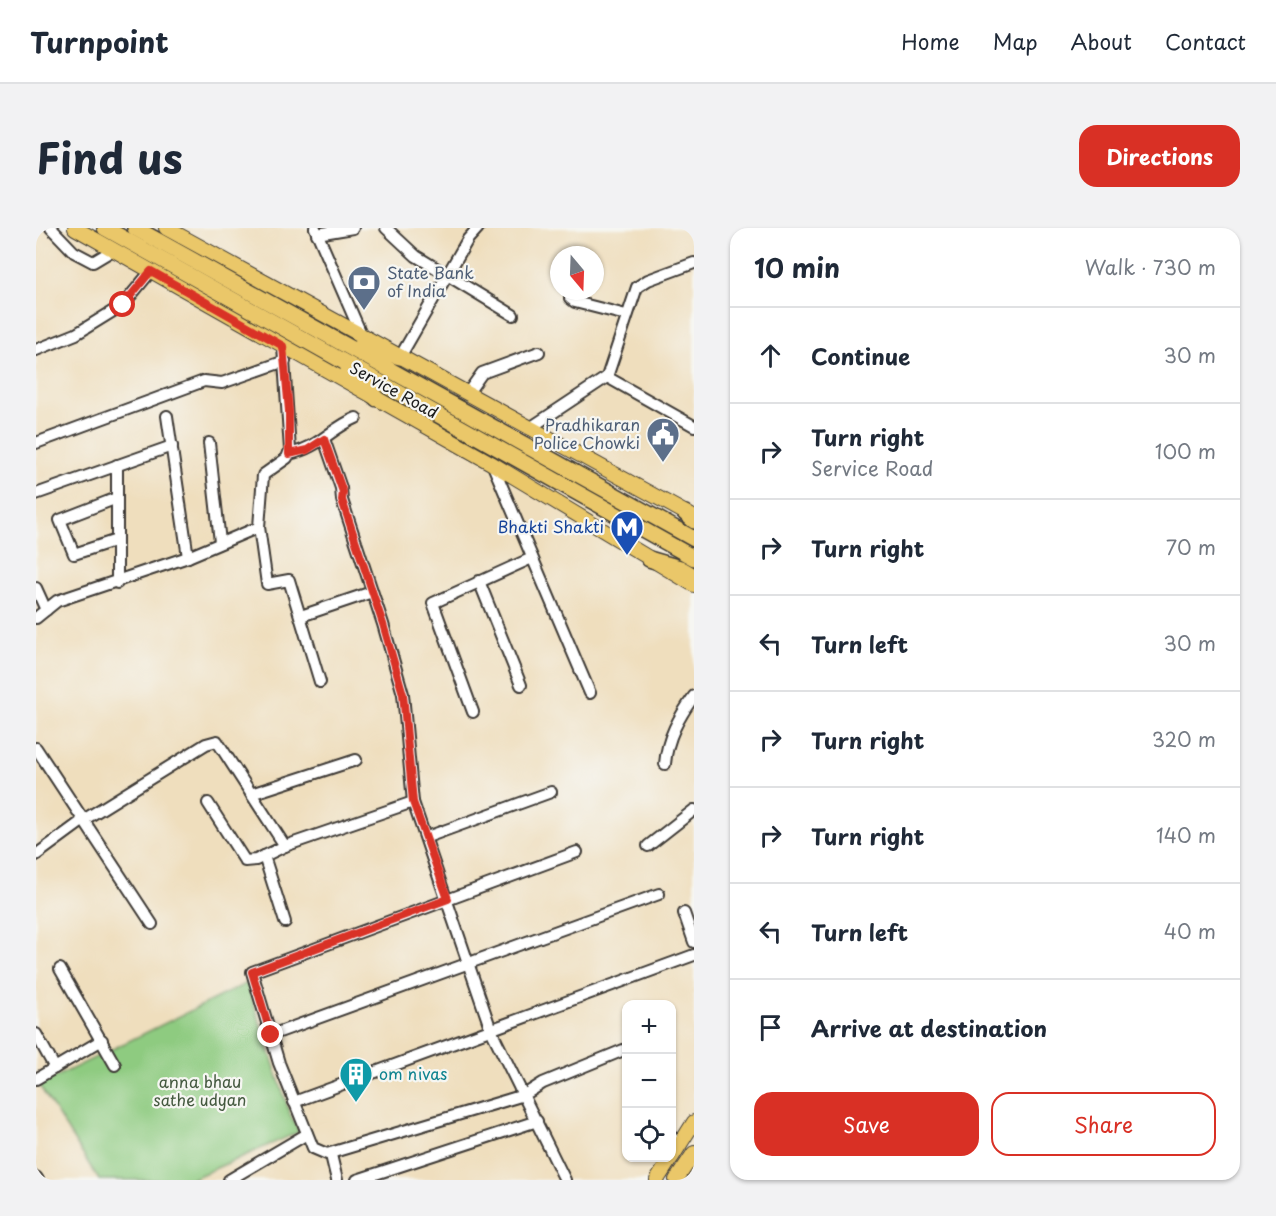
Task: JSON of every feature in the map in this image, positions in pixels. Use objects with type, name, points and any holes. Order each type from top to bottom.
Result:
[{"type":"highway","points":[[105,228],[233,290]]},
{"type":"highway","points":[[135,228],[233,290],[339,349],[694,558]]},
{"type":"highway","points":[[339,349],[400,357]]},
{"type":"highway","points":[[339,349],[377,399]]},
{"type":"highway","points":[[392,380],[694,539]]},
{"type":"highway","points":[[649,559],[680,568],[694,576]]},
{"type":"main road","name":"Service Road","points":[[75,228],[491,463],[694,585]]},
{"type":"main road","points":[[166,228],[691,517]]},
{"type":"main road","points":[[676,1146],[694,1122]]},
{"type":"main road","points":[[676,1180],[694,1153]]},
{"type":"main road","points":[[657,1180],[667,1162]]},
{"type":"street","points":[[51,228],[74,252],[93,262],[114,250]]},
{"type":"street","points":[[353,228],[316,231],[362,336]]},
{"type":"street","points":[[386,228],[416,256],[446,277],[513,315]]},
{"type":"street","points":[[400,357],[468,238],[478,228]]},
{"type":"street","points":[[530,428],[607,377],[637,287],[648,280],[694,263]]},
{"type":"street","points":[[36,350],[76,334],[123,305],[151,271]]},
{"type":"street","points":[[572,300],[626,315]]},
{"type":"street","points":[[283,346],[289,411],[289,454]]},
{"type":"street","points":[[467,394],[482,373],[539,352]]},
{"type":"street","points":[[36,443],[204,381],[222,383],[285,361]]},
{"type":"street","points":[[607,377],[694,426]]},
{"type":"street","points":[[167,416],[188,557]]},
{"type":"street","points":[[320,682],[289,580],[267,584],[259,527],[263,475],[289,454],[307,450],[341,424],[356,418]]},
{"type":"street","points":[[324,439],[403,694],[413,802],[427,837],[491,1030],[565,1180]]},
{"type":"street","points":[[209,443],[220,542]]},
{"type":"street","points":[[36,494],[172,446]]},
{"type":"street","points":[[491,463],[590,693]]},
{"type":"street","points":[[117,465],[117,583]]},
{"type":"street","points":[[117,498],[60,520],[74,554],[117,540]]},
{"type":"street","points":[[36,618],[57,601],[117,583],[188,557],[259,527]]},
{"type":"street","points":[[473,712],[433,603],[532,558]]},
{"type":"street","points":[[479,581],[521,685]]},
{"type":"street","points":[[36,588],[46,610]]},
{"type":"street","points":[[301,616],[372,592]]},
{"type":"street","points":[[665,764],[666,748],[679,718],[694,696]]},
{"type":"street","points":[[36,855],[85,819],[206,744],[217,741],[285,846]]},
{"type":"street","points":[[38,753],[85,819],[152,924]]},
{"type":"street","points":[[251,794],[356,760]]},
{"type":"street","points":[[427,837],[551,792]]},
{"type":"street","points":[[208,803],[245,861],[413,802]]},
{"type":"street","points":[[648,846],[694,810]]},
{"type":"street","points":[[577,852],[252,972],[271,1035],[312,1148],[331,1155],[524,1095],[543,1083],[622,1051]]},
{"type":"street","points":[[264,856],[285,922]]},
{"type":"street","points":[[271,1035],[659,894]]},
{"type":"street","points":[[684,913],[694,942]]},
{"type":"street","points":[[294,1102],[694,955]]},
{"type":"street","points":[[60,969],[115,1065]]},
{"type":"street","points":[[36,1034],[55,1068]]},
{"type":"street","points":[[36,1079],[102,1040]]},
{"type":"street","points":[[357,1180],[537,1121]]},
{"type":"street","points":[[229,1180],[307,1134]]},
{"type":"street","points":[[331,1155],[337,1180]]},
{"type":"green space","name":"anna bhau sathe udyan","points":[[247,983],[290,1114],[299,1132],[189,1180],[99,1180],[39,1085]]},
{"type":"place","name":"State Bank of India","points":[[364,311]]},
{"type":"place","name":"Pradhikaran Police Chowki","points":[[663,463]]},
{"type":"place","name":"Bhakti Shakti","points":[[627,556]]},
{"type":"place","name":"om nivas","points":[[356,1103]]},
{"type":"route","points":[[123,305],[151,271],[283,346],[289,411],[289,454],[307,450],[324,439],[343,492],[342,500],[383,624],[403,694],[413,802],[448,899],[252,972],[271,1035]]}]
